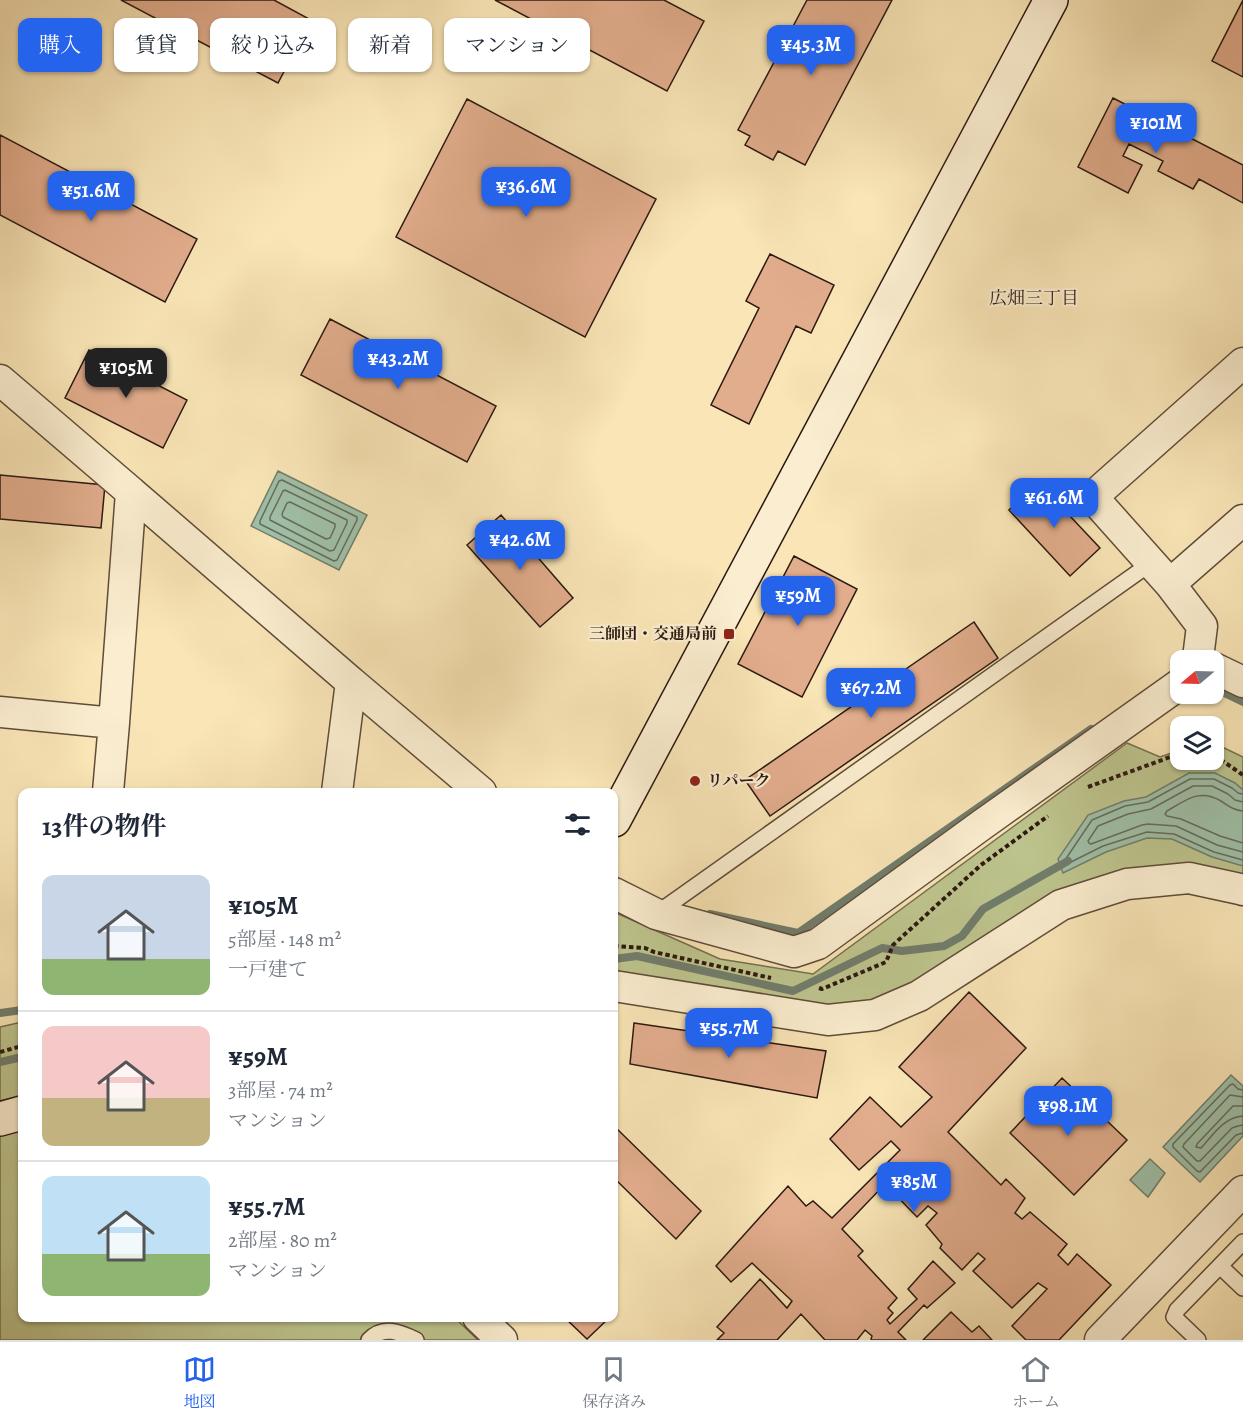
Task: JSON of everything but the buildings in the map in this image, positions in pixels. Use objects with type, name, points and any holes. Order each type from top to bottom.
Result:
[{"type":"street","points":[[618,812],[1051,0]]},
{"type":"street","points":[[1199,650],[1202,626],[1160,573],[1096,501],[1098,492],[1243,363]]},
{"type":"street","points":[[0,380],[477,788]]},
{"type":"street","points":[[108,788],[131,492]]},
{"type":"street","points":[[1160,573],[1243,520]]},
{"type":"street","points":[[1224,673],[1243,682]]},
{"type":"street","points":[[338,788],[351,682]]},
{"type":"street","points":[[618,895],[656,914],[794,952],[818,944],[1170,691]]},
{"type":"street","points":[[0,712],[114,723]]},
{"type":"street","points":[[618,987],[828,1020],[875,1015],[919,996],[1061,905],[1127,884],[1189,878],[1243,890]]},
{"type":"street","points":[[0,1119],[18,1114]]},
{"type":"street","points":[[1100,1340],[1243,1191]]},
{"type":"street","points":[[483,1322],[502,1340]]},
{"type":"lane","points":[[656,914],[1160,573]]},
{"type":"lane","points":[[1198,1340],[1174,1317],[1177,1310],[1243,1242]]},
{"type":"lane","points":[[1220,1266],[1243,1288]]},
{"type":"lane","points":[[369,1340],[383,1331],[396,1330],[416,1340]]},
{"type":"path","points":[[1224,762],[1243,775]]},
{"type":"path","points":[[0,1052],[18,1047]]},
{"type":"shaded area","points":[[1127,743],[1160,757],[1170,754],[1170,770],[1224,770],[1224,748],[1243,757],[1243,882],[1127,877],[876,1011],[618,982],[618,914],[720,959],[813,974]]},
{"type":"shaded area","points":[[18,1023],[18,1096],[0,1101],[0,1027]]},
{"type":"shaded area","points":[[18,1128],[18,1322],[459,1322],[478,1340],[0,1340],[0,1133]]},
{"type":"water","points":[[278,471],[367,515],[339,570],[251,526]]},
{"type":"water","points":[[1189,773],[1215,773],[1235,783],[1243,790],[1243,866],[1212,857],[1172,839],[1147,838],[1106,852],[1063,873],[1058,859],[1088,815],[1124,801],[1146,797]]},
{"type":"water","points":[[1231,1075],[1243,1086],[1243,1136],[1200,1182],[1163,1147]]},
{"type":"water","points":[[1150,1159],[1165,1173],[1148,1197],[1130,1180]]},
{"type":"waterway","points":[[1224,693],[1243,702]]},
{"type":"waterway","points":[[710,914],[798,933],[1091,729]]},
{"type":"waterway","points":[[618,958],[637,956],[793,991],[882,948],[902,951],[944,946],[962,936],[983,909],[1068,861]]},
{"type":"waterway","points":[[0,1013],[18,1011]]},
{"type":"waterway","points":[[0,1062],[18,1058]]},
{"type":"place","name":"三師団・交通局前","points":[[729,634]]},
{"type":"place","name":"リパーク","points":[[695,781]]},
{"type":"district","name":"広畑三丁目","points":[[1034,298]]}]
